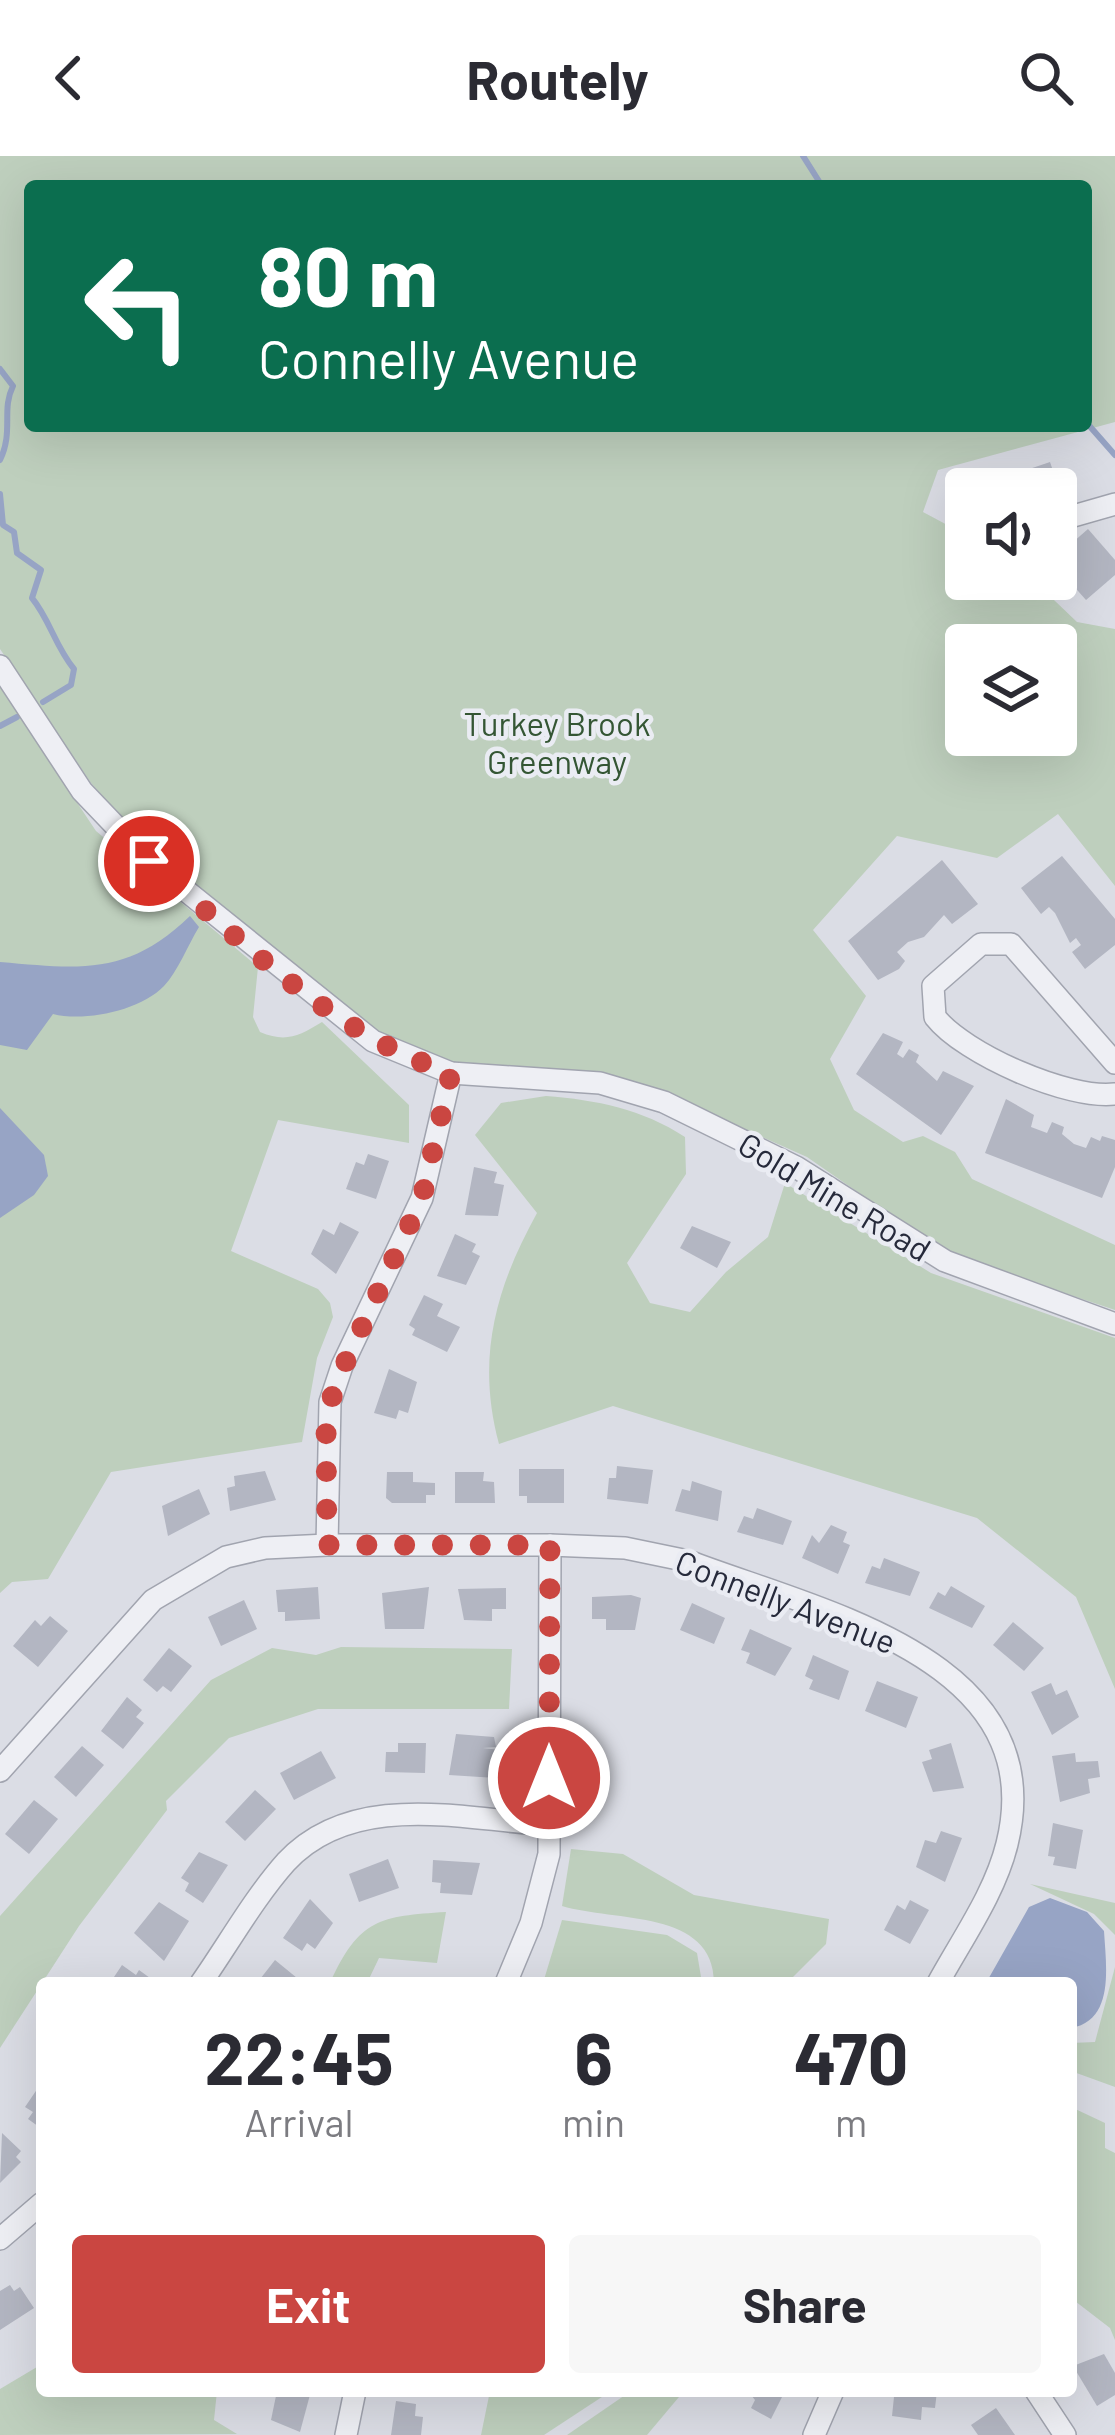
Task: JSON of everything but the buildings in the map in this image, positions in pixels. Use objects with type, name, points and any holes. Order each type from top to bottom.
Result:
[{"type":"street","points":[[1077,515],[1115,504]]},
{"type":"street","name":"Gold Mine Road","points":[[0,666],[82,791],[149,861],[351,1027],[394,1052],[451,1073],[600,1083],[664,1102],[796,1167],[945,1262],[1115,1324]]},
{"type":"street","points":[[1115,1063],[1011,944],[981,944],[933,986],[935,1017],[967,1045],[1085,1095],[1115,1094]]},
{"type":"street","points":[[327,1545],[326,1422],[335,1385],[422,1198],[451,1073]]},
{"type":"street","name":"Connelly Avenue","points":[[0,1771],[153,1600],[175,1583],[245,1552],[327,1545],[550,1545],[626,1548],[688,1561],[918,1651],[974,1697],[1001,1744],[1012,1818],[994,1881],[941,1977]]},
{"type":"street","points":[[508,1977],[537,1903],[549,1825],[550,1545]]},
{"type":"street","points":[[205,1977],[284,1865],[340,1824],[406,1815],[549,1825]]},
{"type":"street","points":[[0,2239],[36,2208]]},
{"type":"street","points":[[346,2435],[354,2397]]},
{"type":"street","points":[[814,2435],[830,2397]]},
{"type":"street","points":[[1040,2397],[1064,2435]]},
{"type":"green space","name":"Turkey Brook Greenway","points":[[0,156],[1115,156],[1115,422],[1092,428],[1092,180],[24,180],[24,432],[1078,432],[938,470],[923,512],[945,524],[945,600],[1054,600],[1077,622],[1115,629],[1115,886],[1058,814],[997,858],[897,836],[813,930],[866,996],[830,1059],[854,1110],[903,1142],[923,1136],[955,1152],[972,1179],[1115,1245],[1115,1310],[947,1254],[807,1157],[679,1100],[603,1072],[454,1064],[382,1035],[158,858],[91,783],[0,649]]},
{"type":"green space","points":[[0,687],[96,831],[258,967],[253,1017],[260,1032],[292,1036],[322,1022],[409,1105],[409,1143],[278,1120],[231,1251],[318,1289],[330,1303],[333,1317],[317,1358],[302,1442],[111,1472],[48,1579],[12,1582],[0,1593]]},
{"type":"green space","points":[[546,1096],[618,1107],[685,1137],[686,1174],[627,1263],[650,1303],[690,1312],[726,1272],[768,1237],[785,1183],[931,1273],[1115,1338],[1115,1689],[1076,1597],[977,1518],[613,1406],[499,1444],[489,1383],[494,1325],[510,1269],[537,1213],[475,1135],[501,1103]]},
{"type":"green space","points":[[341,1647],[512,1649],[509,1709],[318,1709],[229,1738],[166,1801],[167,1810],[46,1977],[36,1977],[36,1992],[0,2048],[0,1916],[211,1680],[272,1648],[316,1655]]},
{"type":"green space","points":[[571,1849],[623,1854],[694,1895],[829,1919],[826,1944],[793,1977],[713,1977],[710,1959],[698,1942],[680,1930],[562,1906]]},
{"type":"green space","points":[[1030,1884],[1115,1903],[1115,1935],[1094,1914]]},
{"type":"green space","points":[[446,1912],[437,1963],[379,1958],[370,1977],[333,1977],[362,1933],[404,1916]]},
{"type":"green space","points":[[562,1920],[667,1935],[697,1953],[701,1977],[545,1977]]},
{"type":"green space","points":[[1115,1967],[1115,2087],[1077,2073],[1077,2043],[1095,2042]]},
{"type":"green space","points":[[1077,2110],[1105,2123],[1105,2148],[1115,2153],[1115,2340],[1110,2328],[1077,2303]]},
{"type":"green space","points":[[36,2368],[36,2397],[216,2397],[214,2420],[237,2434],[0,2435],[0,2389]]},
{"type":"green space","points":[[489,2397],[602,2397],[544,2435],[481,2435]]},
{"type":"green space","points":[[622,2397],[679,2397],[647,2435],[567,2435]]},
{"type":"water","points":[[190,916],[199,927],[174,973],[154,995],[111,1012],[80,1017],[53,1014],[27,1050],[0,1045],[0,962],[79,966],[124,959],[146,949]]},
{"type":"water","points":[[0,1108],[44,1155],[48,1176],[34,1195],[0,1218]]},
{"type":"water","points":[[1050,1898],[1087,1912],[1104,1931],[1105,1990],[1095,2014],[1085,2023],[1077,2026],[1077,1977],[989,1977],[1029,1907]]},
{"type":"waterway","points":[[803,156],[818,180]]},
{"type":"waterway","points":[[0,369],[13,386],[0,460]]},
{"type":"waterway","points":[[1092,429],[1115,455]]},
{"type":"waterway","points":[[0,494],[3,525],[14,532],[17,553],[41,570],[32,598],[74,669],[71,685],[43,702]]},
{"type":"waterway","points":[[0,726],[17,717]]},
{"type":"route","points":[[149,861],[338,1018],[383,1047],[451,1073],[416,1216],[335,1385],[326,1422],[327,1545],[550,1545],[549,1778]]}]
